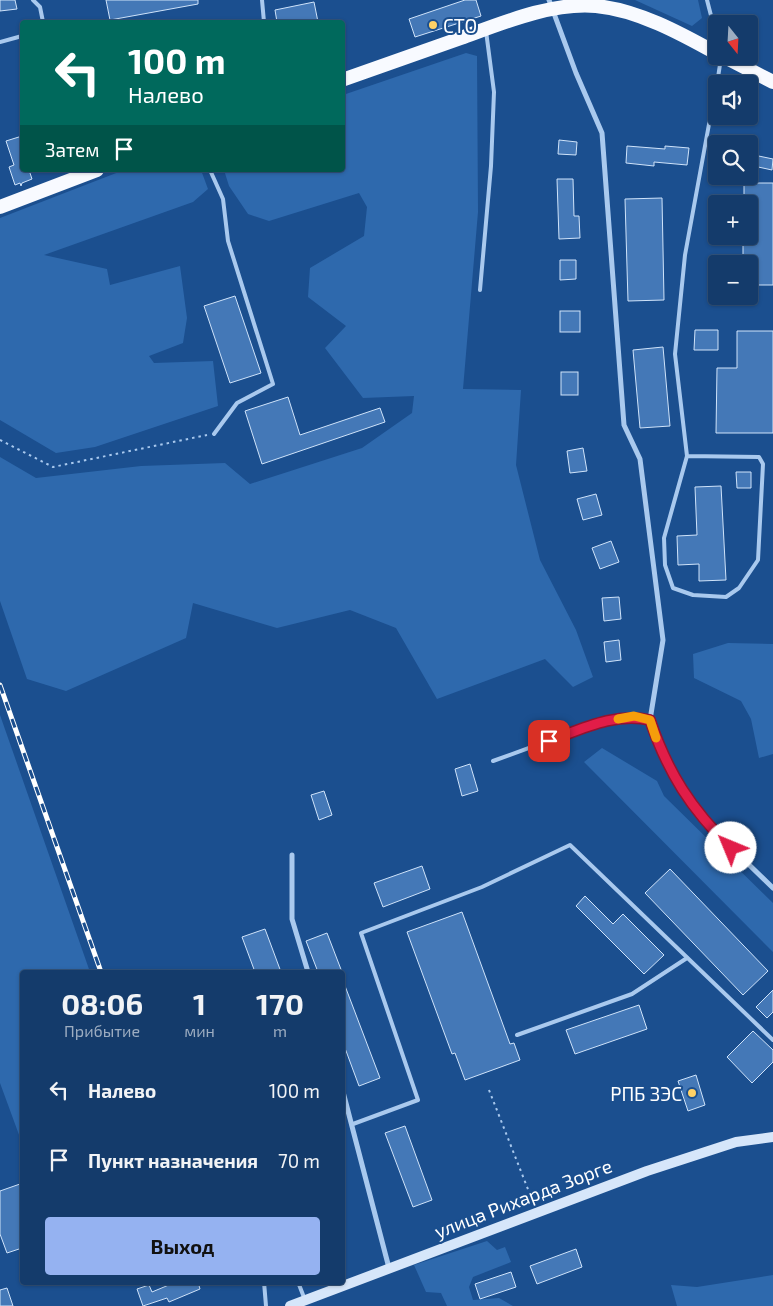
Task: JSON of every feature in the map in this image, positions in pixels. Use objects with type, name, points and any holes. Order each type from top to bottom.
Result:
[{"type":"highway","points":[[345,79],[551,4],[597,3],[684,35],[708,48]]},
{"type":"highway","points":[[740,65],[773,82]]},
{"type":"highway","points":[[0,207],[92,172]]},
{"type":"main road","name":"улица Рихарда Зорге","points":[[345,1285],[646,1171],[736,1142],[773,1137]]},
{"type":"main road","name":"улица Рихарда Зорге","points":[[290,1306],[344,1285]]},
{"type":"street","points":[[551,4],[576,73],[602,133],[624,425],[640,459],[663,640],[650,720],[664,755],[681,788],[704,821],[773,888]]},
{"type":"street","points":[[292,855],[292,919],[307,970]]},
{"type":"street","points":[[345,1098],[388,1268]]},
{"type":"lane","points":[[33,0],[40,7],[43,20]]},
{"type":"lane","points":[[262,0],[264,20]]},
{"type":"lane","points":[[707,0],[711,15]]},
{"type":"lane","points":[[480,290],[491,166],[494,92],[486,29]]},
{"type":"lane","points":[[0,42],[20,37]]},
{"type":"lane","points":[[687,456],[759,457],[763,464],[758,560],[739,588],[726,597],[693,595],[673,588],[665,565],[664,538],[687,456],[675,354],[685,255],[709,125]]},
{"type":"lane","points":[[211,172],[223,199],[228,242],[273,384],[237,403],[214,434]]},
{"type":"lane","points":[[493,761],[605,720],[634,716],[650,720]]},
{"type":"lane","points":[[353,1124],[418,1100],[361,933],[482,887],[570,845],[773,1040]]},
{"type":"lane","points":[[517,1035],[632,994],[686,958]]},
{"type":"lane","points":[[264,1285],[266,1306]]},
{"type":"lane","points":[[299,1285],[305,1300]]},
{"type":"path","points":[[0,440],[53,467],[214,434]]},
{"type":"path","points":[[489,1090],[536,1212]]},
{"type":"shaded area","points":[[635,0],[698,0],[702,18],[692,26]]},
{"type":"shaded area","points":[[466,53],[477,56],[478,212],[463,389],[521,390],[516,465],[540,560],[576,630],[593,677],[573,687],[545,659],[437,699],[396,628],[350,610],[277,628],[193,603],[186,638],[66,691],[27,679],[0,601],[0,457],[36,478],[141,466],[225,463],[250,484],[362,448],[412,413],[414,396],[363,398],[325,348],[346,326],[308,297],[310,268],[364,236],[367,207],[359,193],[269,221],[248,214],[229,186],[225,172],[345,172],[345,94]]},
{"type":"shaded area","points":[[119,172],[202,172],[208,189],[193,202],[44,255],[107,269],[110,285],[180,266],[187,318],[183,343],[149,356],[154,363],[213,361],[218,406],[95,447],[56,453],[0,420],[0,218]]},
{"type":"shaded area","points":[[728,643],[773,644],[773,754],[759,758],[751,719],[741,701],[694,678],[693,654]]},
{"type":"shaded area","points":[[0,715],[89,970],[20,970],[20,1138],[0,1083]]},
{"type":"shaded area","points":[[602,748],[657,781],[664,796],[773,903],[773,952],[584,762]]},
{"type":"shaded area","points":[[487,1241],[497,1250],[505,1247],[511,1262],[473,1277],[469,1287],[473,1300],[499,1298],[513,1306],[447,1306],[441,1293],[426,1292],[414,1265]]},
{"type":"shaded area","points":[[773,1275],[773,1306],[677,1306],[671,1285],[697,1287]]},
{"type":"building","points":[[0,0],[15,0],[17,9],[0,11]]},
{"type":"building","points":[[106,0],[198,0],[198,4],[110,20]]},
{"type":"building","points":[[465,0],[476,0],[481,16],[415,37],[409,19]]},
{"type":"building","points":[[314,2],[318,20],[277,20],[275,10]]},
{"type":"building","points":[[20,137],[20,172],[30,172],[32,179],[22,183],[21,186],[20,183],[15,185],[9,167],[14,165],[6,141]]},
{"type":"building","points":[[559,140],[577,142],[576,155],[558,154]]},
{"type":"building","points":[[627,146],[665,149],[665,146],[689,148],[687,165],[654,162],[654,166],[626,163]]},
{"type":"building","points":[[758,156],[773,159],[772,170],[758,167]]},
{"type":"building","points":[[557,179],[573,179],[574,216],[579,216],[580,238],[559,239]]},
{"type":"building","points":[[773,183],[773,285],[758,285],[758,255],[743,255],[743,245],[758,245],[758,195],[744,195],[744,185]]},
{"type":"building","points":[[662,198],[664,300],[628,301],[625,199]]},
{"type":"building","points":[[560,260],[576,260],[576,279],[560,280]]},
{"type":"building","points":[[235,296],[261,373],[230,383],[204,306]]},
{"type":"building","points":[[560,311],[580,311],[580,332],[560,332]]},
{"type":"building","points":[[695,330],[718,330],[718,350],[694,350]]},
{"type":"building","points":[[737,331],[773,331],[773,433],[716,433],[717,368],[737,368]]},
{"type":"building","points":[[663,347],[670,426],[640,428],[633,350]]},
{"type":"building","points":[[561,372],[578,372],[578,395],[561,395]]},
{"type":"building","points":[[288,397],[300,435],[380,408],[385,422],[262,464],[245,411]]},
{"type":"building","points":[[583,448],[587,471],[570,473],[567,451]]},
{"type":"building","points":[[736,472],[751,472],[751,488],[737,488]]},
{"type":"building","points":[[721,486],[726,580],[699,581],[699,564],[678,565],[677,536],[697,535],[695,487]]},
{"type":"building","points":[[596,494],[602,515],[583,520],[577,499]]},
{"type":"building","points":[[611,541],[619,562],[600,569],[592,548]]},
{"type":"building","points":[[619,597],[621,619],[604,621],[602,598]]},
{"type":"building","points":[[619,640],[621,660],[606,662],[604,642]]},
{"type":"building","points":[[470,764],[478,791],[462,796],[455,769]]},
{"type":"building","points":[[324,791],[332,815],[319,820],[311,795]]},
{"type":"building","points":[[422,866],[430,889],[383,907],[374,883]]},
{"type":"building","points":[[670,869],[768,971],[743,995],[645,893]]},
{"type":"building","points":[[585,896],[613,924],[623,914],[664,955],[644,974],[576,906]]},
{"type":"building","points":[[462,912],[510,1044],[514,1043],[520,1060],[465,1080],[455,1053],[452,1054],[407,932]]},
{"type":"building","points":[[265,929],[280,970],[254,970],[242,937]]},
{"type":"building","points":[[327,933],[341,970],[317,970],[306,941]]},
{"type":"building","points":[[345,986],[380,1078],[359,1086],[345,1048]]},
{"type":"building","points":[[773,990],[773,1012],[767,1018],[756,1007]]},
{"type":"building","points":[[639,1005],[647,1029],[575,1054],[566,1030]]},
{"type":"building","points":[[753,1031],[773,1050],[773,1062],[752,1083],[727,1057]]},
{"type":"building","name":"РПБ ЗЭС","points":[[696,1075],[705,1105],[688,1111],[678,1081]]},
{"type":"building","points":[[405,1126],[432,1200],[413,1207],[385,1133]]},
{"type":"building","points":[[20,1184],[20,1249],[7,1253],[0,1234],[0,1191]]},
{"type":"building","points":[[576,1249],[582,1267],[537,1284],[530,1266]]},
{"type":"building","points":[[511,1272],[516,1287],[480,1299],[475,1284]]},
{"type":"building","points":[[149,1285],[152,1292],[169,1285],[199,1285],[200,1289],[169,1302],[167,1298],[143,1306],[137,1289]]},
{"type":"building","points":[[7,1288],[13,1306],[0,1306],[0,1290]]},
{"type":"railway","points":[[0,685],[100,970]]},
{"type":"slow traffic","points":[[618,719],[634,716],[650,720],[656,738]]},
{"type":"place","name":"СТО","points":[[433,25]]},
{"type":"place","name":"РПБ ЗЭС","points":[[692,1093]]},
{"type":"route","points":[[549,741],[605,720],[634,716],[650,720],[659,746],[681,788],[704,821],[731,848]]}]
